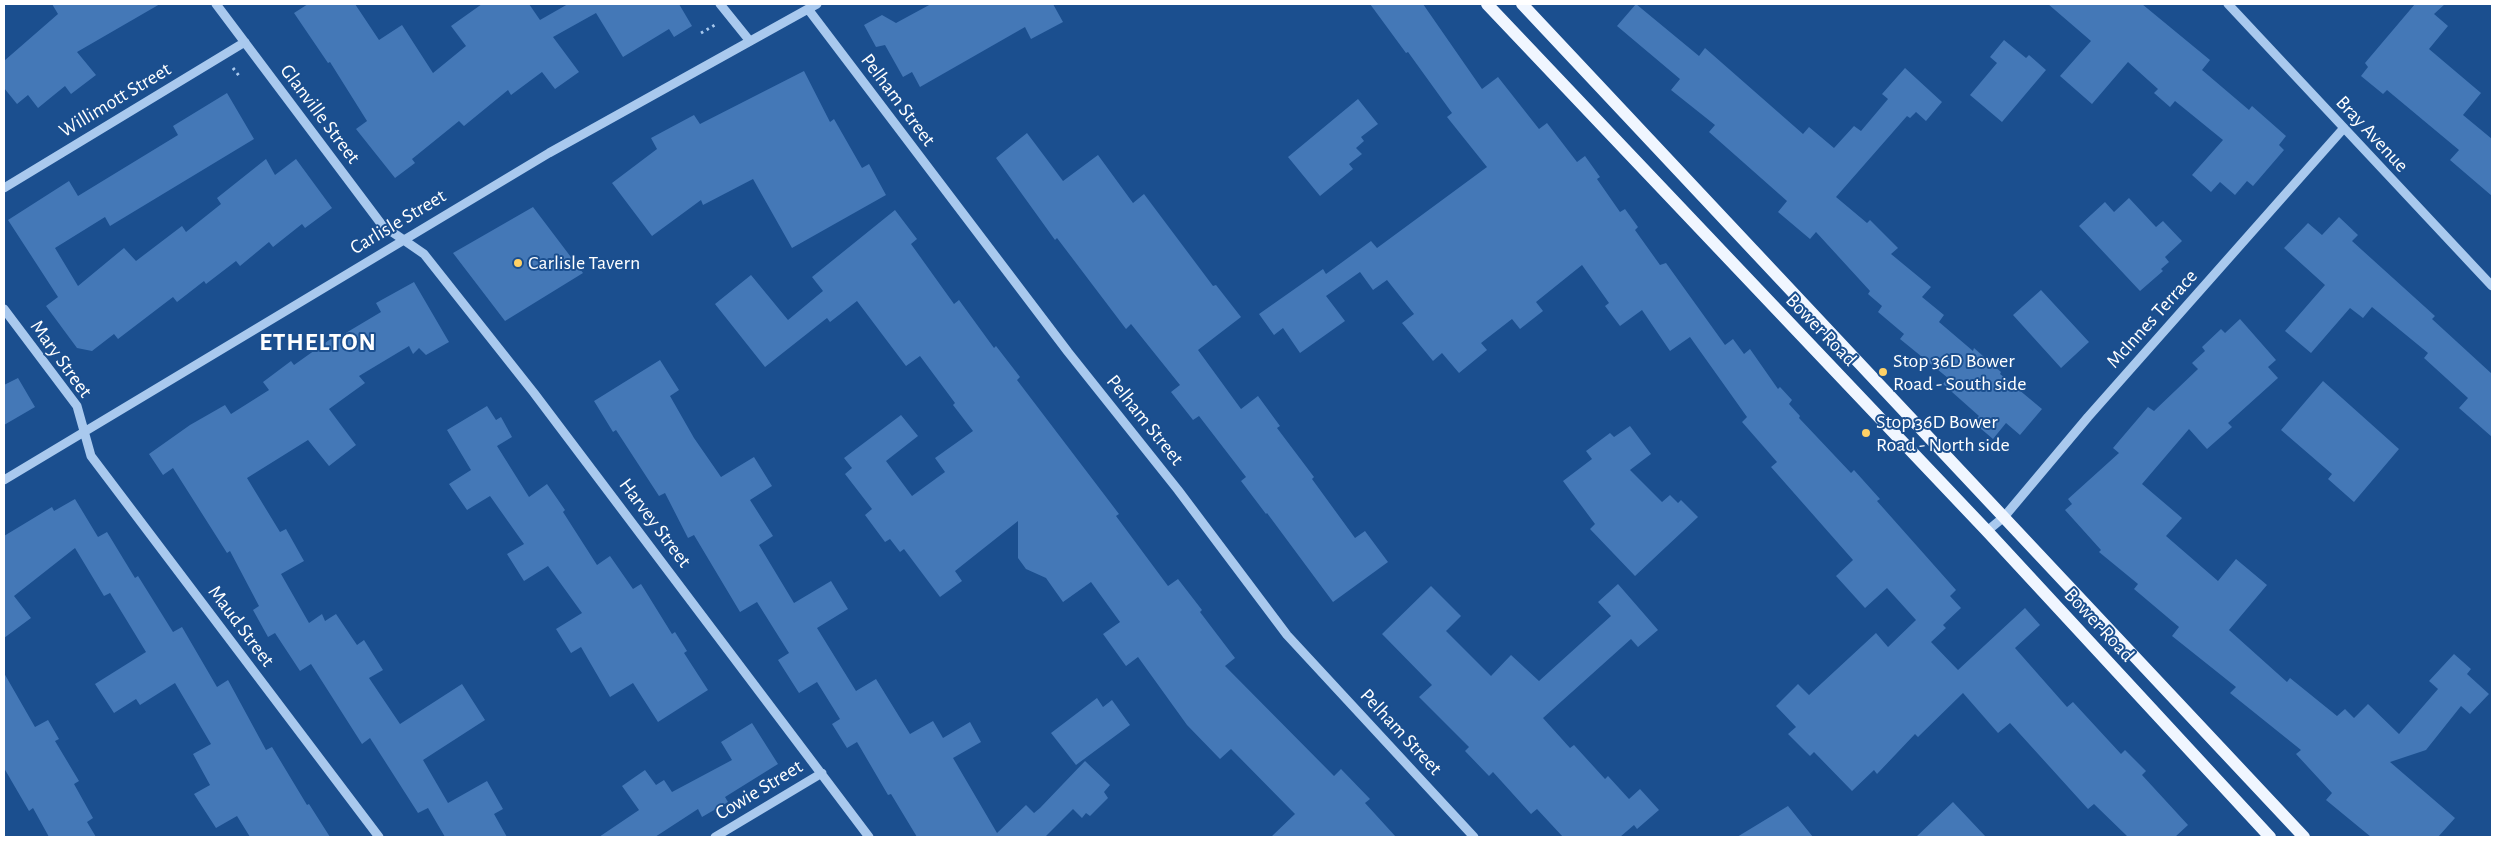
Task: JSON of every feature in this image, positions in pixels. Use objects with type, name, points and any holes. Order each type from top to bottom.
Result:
[{"type":"main road","name":"Bower Road","points":[[1487,4],[1987,531],[2270,837]]},
{"type":"main road","name":"Bower Road","points":[[1522,4],[2304,837]]},
{"type":"street","name":"Glanville Street","points":[[216,4],[382,225],[402,239]]},
{"type":"street","points":[[720,4],[749,40]]},
{"type":"street","name":"Carlisle Street","points":[[4,480],[549,152],[817,4]]},
{"type":"street","name":"Bray Avenue","points":[[2228,4],[2492,286]]},
{"type":"street","name":"Pelham Street","points":[[808,9],[1287,635],[1474,837]]},
{"type":"street","name":"Willimott Street","points":[[4,188],[244,42]]},
{"type":"street","name":"McInnes Terrace","points":[[1987,531],[2004,517],[2088,417],[2343,129]]},
{"type":"street","name":"Harvey Street","points":[[402,239],[424,254],[534,393],[869,837]]},
{"type":"street","name":"Mary Street","points":[[4,309],[77,406],[84,432]]},
{"type":"street","name":"Maud Street","points":[[84,432],[91,456],[379,837]]},
{"type":"street","name":"Cowie Street","points":[[715,837],[822,773]]},
{"type":"building","points":[[52,4],[160,4],[77,52],[96,75],[71,94],[65,86],[38,108],[28,95],[17,104],[4,88],[4,61],[58,14]]},
{"type":"building","points":[[308,4],[355,4],[379,40],[402,25],[433,73],[466,46],[451,26],[482,4],[529,4],[540,20],[568,4],[679,4],[692,26],[674,37],[669,29],[623,57],[596,13],[553,37],[579,72],[555,89],[542,72],[511,95],[508,90],[464,126],[459,121],[412,159],[415,163],[395,178],[356,129],[367,121],[330,62],[328,63],[294,13]]},
{"type":"building","points":[[931,4],[1053,4],[1063,22],[1031,39],[1025,27],[920,87],[912,72],[903,77],[885,45],[876,47],[864,25],[882,15],[896,23]]},
{"type":"building","points":[[1370,4],[1423,4],[1482,89],[1498,77],[1539,129],[1547,123],[1577,162],[1585,156],[1600,177],[1597,179],[1620,212],[1625,209],[1638,227],[1635,230],[1660,265],[1666,263],[1725,345],[1733,339],[1744,354],[1750,349],[1778,389],[1780,387],[1792,400],[1789,404],[1800,416],[1799,418],[1851,473],[1854,470],[1880,499],[1877,501],[1956,590],[1950,596],[1961,608],[1943,625],[1946,628],[1931,642],[1958,670],[2025,608],[2040,625],[2015,648],[2067,707],[2073,702],[2121,754],[2125,750],[2146,771],[2142,775],[2188,825],[2175,837],[2128,837],[2094,804],[2088,809],[2010,723],[1998,733],[1963,693],[1918,737],[1915,734],[1877,774],[1874,770],[1852,791],[1814,752],[1810,756],[1788,734],[1796,727],[1776,706],[1798,684],[1809,695],[1876,633],[1888,647],[1916,620],[1887,588],[1865,608],[1836,576],[1853,560],[1771,467],[1777,462],[1742,422],[1747,417],[1690,337],[1670,351],[1642,310],[1620,326],[1605,306],[1609,303],[1582,265],[1536,302],[1543,311],[1520,329],[1512,319],[1481,343],[1487,350],[1459,373],[1442,353],[1433,361],[1402,323],[1414,314],[1387,280],[1373,290],[1360,272],[1326,296],[1345,321],[1300,353],[1283,328],[1274,335],[1259,314],[1323,269],[1326,274],[1371,241],[1377,248],[1487,167],[1447,117],[1452,113],[1408,52],[1406,53]]},
{"type":"building","points":[[1636,4],[1699,56],[1705,48],[1803,134],[1809,127],[1834,148],[1854,126],[1861,131],[1888,99],[1882,94],[1905,68],[1942,102],[1926,121],[1916,112],[1910,118],[1907,116],[1836,197],[1867,223],[1870,220],[1898,248],[1891,254],[1931,287],[1922,297],[1944,315],[1939,322],[1973,351],[1974,348],[2001,372],[2000,374],[2042,409],[2020,435],[2006,423],[1993,439],[1973,422],[1979,416],[1943,384],[1948,378],[1900,339],[1904,334],[1878,312],[1882,306],[1868,294],[1870,291],[1816,232],[1810,239],[1778,212],[1787,201],[1709,132],[1715,125],[1671,90],[1680,79],[1617,26]]},
{"type":"building","points":[[2048,4],[2142,4],[2210,60],[2202,70],[2249,110],[2252,106],[2286,136],[2279,145],[2284,150],[2253,186],[2247,181],[2235,195],[2220,182],[2211,192],[2192,175],[2223,140],[2175,101],[2170,107],[2154,93],[2158,89],[2128,62],[2092,104],[2060,76],[2091,41]]},
{"type":"building","points":[[2415,4],[2445,4],[2434,14],[2448,26],[2429,49],[2481,93],[2463,115],[2492,139],[2492,196],[2450,160],[2459,150],[2387,90],[2383,94],[2361,76],[2368,67],[2365,63]]},
{"type":"building","points":[[2004,40],[2026,58],[2029,55],[2046,70],[2002,122],[1970,95],[1997,63],[1990,57]]},
{"type":"building","points":[[804,71],[830,122],[834,119],[862,168],[869,164],[886,195],[792,248],[753,179],[703,205],[701,200],[652,236],[612,183],[657,149],[651,138],[694,115],[700,124]]},
{"type":"building","points":[[227,93],[254,139],[110,226],[105,217],[55,248],[78,286],[124,248],[136,261],[182,226],[186,232],[221,204],[217,198],[266,159],[275,175],[296,159],[332,208],[305,228],[302,224],[273,247],[269,242],[240,266],[236,261],[206,284],[204,281],[177,302],[173,297],[118,339],[114,334],[92,351],[77,348],[46,306],[58,297],[8,220],[69,181],[78,196],[178,135],[173,126]]},
{"type":"building","points":[[1358,99],[1378,124],[1361,137],[1364,141],[1356,148],[1362,154],[1349,164],[1353,169],[1320,196],[1288,157]]},
{"type":"building","points":[[1027,133],[1063,181],[1098,155],[1133,203],[1144,194],[1213,286],[1216,285],[1241,317],[1198,350],[1241,409],[1258,396],[1280,426],[1277,428],[1314,477],[1312,479],[1355,538],[1365,531],[1388,562],[1333,602],[1241,481],[1246,477],[1199,416],[1193,420],[1171,392],[1180,385],[1131,324],[1126,329],[1057,238],[1055,240],[996,158]]},
{"type":"building","points":[[2129,198],[2156,227],[2163,221],[2182,241],[2165,257],[2169,262],[2161,269],[2163,271],[2140,291],[2079,226],[2105,202],[2114,212]]},
{"type":"building","name":"Carlisle Tavern","points":[[533,207],[583,273],[505,321],[453,253]]},
{"type":"building","points":[[895,210],[917,239],[911,244],[954,304],[959,300],[994,348],[996,346],[1020,377],[1017,380],[1119,514],[1116,516],[1168,586],[1178,579],[1202,610],[1200,612],[1235,658],[1225,666],[1334,776],[1341,769],[1370,799],[1365,803],[1396,837],[1271,837],[1295,814],[1231,749],[1220,759],[1187,725],[1138,657],[1126,666],[1103,634],[1120,622],[1091,582],[1063,602],[1046,578],[1026,569],[1018,558],[1018,521],[955,571],[962,581],[940,597],[904,549],[900,552],[890,539],[885,542],[865,515],[872,509],[845,474],[852,468],[844,458],[901,415],[918,436],[886,461],[912,496],[945,472],[935,458],[973,431],[953,405],[955,403],[920,356],[906,366],[857,301],[830,322],[827,318],[765,367],[715,304],[751,275],[788,320],[823,291],[812,277]]},
{"type":"building","points":[[2339,217],[2358,235],[2352,241],[2435,316],[2432,319],[2492,374],[2492,437],[2459,408],[2468,398],[2424,358],[2428,353],[2372,307],[2363,318],[2350,308],[2311,353],[2285,331],[2325,285],[2284,248],[2308,223],[2322,235]]},
{"type":"building","points":[[414,282],[449,342],[426,355],[419,348],[413,354],[409,346],[359,376],[365,383],[329,409],[356,445],[329,466],[308,440],[247,478],[280,532],[286,529],[304,561],[281,574],[309,623],[322,614],[325,621],[336,614],[357,645],[364,640],[383,670],[369,678],[400,724],[462,684],[485,720],[423,760],[448,803],[487,781],[503,809],[494,814],[507,837],[445,837],[428,808],[418,813],[370,738],[362,744],[311,664],[300,671],[275,633],[268,637],[253,610],[259,606],[230,551],[227,553],[173,468],[163,475],[149,454],[190,425],[225,405],[231,414],[269,390],[263,382],[291,361],[294,365],[332,338],[334,340],[381,312],[376,303]]},
{"type":"building","points":[[2041,290],[2089,342],[2061,368],[2013,315]]},
{"type":"building","points":[[2240,319],[2276,360],[2268,367],[2278,378],[2228,423],[2232,427],[2207,449],[2189,429],[2142,484],[2182,518],[2166,536],[2218,581],[2236,559],[2267,585],[2229,630],[2287,682],[2290,678],[2337,716],[2345,709],[2354,718],[2368,704],[2399,734],[2438,689],[2429,681],[2454,654],[2471,669],[2467,674],[2489,694],[2470,714],[2461,706],[2426,750],[2390,762],[2455,818],[2438,837],[2371,837],[2326,800],[2332,793],[2296,754],[2301,750],[2230,693],[2236,687],[2172,636],[2179,627],[2134,589],[2138,584],[2099,552],[2101,550],[2065,510],[2072,504],[2068,499],[2119,453],[2113,448],[2148,407],[2154,411],[2198,369],[2192,363],[2205,351],[2202,347],[2221,329],[2225,333]]},
{"type":"building","points":[[660,360],[679,390],[670,396],[694,438],[721,477],[754,457],[772,486],[750,500],[773,536],[759,545],[794,603],[831,581],[848,609],[817,628],[856,691],[876,679],[910,734],[933,721],[943,738],[970,722],[981,742],[953,758],[997,833],[1026,805],[1034,813],[1085,761],[1110,785],[1104,792],[1108,798],[1090,816],[1086,813],[1082,818],[1073,809],[1045,837],[917,837],[891,794],[888,795],[857,742],[847,748],[832,724],[840,719],[817,682],[799,693],[778,660],[789,653],[757,602],[740,612],[694,535],[688,538],[665,493],[659,496],[616,430],[613,432],[594,401]]},
{"type":"building","points":[[18,378],[35,407],[4,425],[4,385]]},
{"type":"building","points":[[2323,381],[2399,449],[2354,502],[2328,479],[2332,474],[2281,430]]},
{"type":"building","points":[[487,406],[496,420],[501,417],[512,437],[497,446],[529,497],[547,484],[565,510],[563,512],[597,565],[610,556],[633,589],[641,584],[672,634],[675,632],[687,651],[684,653],[708,690],[658,722],[633,683],[610,697],[581,647],[571,653],[556,629],[582,613],[548,566],[524,581],[507,554],[524,544],[490,496],[467,510],[449,484],[471,470],[447,430]]},
{"type":"building","points":[[1630,426],[1651,454],[1630,470],[1662,502],[1670,495],[1678,503],[1681,500],[1698,517],[1635,576],[1590,529],[1595,524],[1563,481],[1592,459],[1586,451],[1610,433],[1614,437]]},
{"type":"building","points":[[75,499],[98,537],[107,532],[135,578],[138,576],[173,632],[182,627],[217,687],[228,680],[266,750],[272,747],[307,805],[309,804],[330,837],[250,837],[237,816],[216,828],[194,794],[210,785],[193,754],[211,744],[175,683],[140,705],[136,699],[114,713],[95,684],[146,652],[110,593],[104,596],[75,548],[14,596],[31,618],[4,638],[4,536],[52,507],[54,511]]},
{"type":"building","points":[[1618,584],[1658,630],[1638,647],[1631,639],[1543,718],[1570,748],[1574,745],[1605,779],[1608,776],[1629,799],[1640,789],[1659,810],[1637,829],[1634,825],[1620,837],[1563,837],[1537,809],[1531,814],[1493,772],[1489,776],[1465,751],[1469,747],[1419,697],[1432,685],[1382,634],[1431,586],[1461,616],[1446,631],[1491,676],[1511,655],[1539,681],[1611,616],[1598,602]]},
{"type":"building","points":[[4,673],[35,727],[48,720],[59,739],[55,741],[79,781],[74,784],[93,818],[87,822],[96,837],[49,837],[33,808],[29,811],[4,768]]},
{"type":"building","points":[[1097,698],[1103,707],[1112,700],[1130,725],[1076,765],[1051,733]]},
{"type":"building","points":[[752,723],[778,764],[725,797],[728,802],[702,817],[698,809],[655,837],[599,837],[639,810],[622,786],[645,770],[656,785],[664,780],[672,792],[732,760],[721,742]]},
{"type":"building","points":[[1953,802],[1986,837],[1916,837]]},
{"type":"building","points":[[1788,806],[1813,837],[1737,837]]},
{"type":"place","name":"Carlisle Tavern","points":[[518,263]]},
{"type":"place","name":"Stop 36D Bower Road - South side","points":[[1883,372]]},
{"type":"place","name":"Stop 36D Bower Road - North side","points":[[1866,433]]},
{"type":"district","name":"ETHELTON","points":[[318,342]]}]
